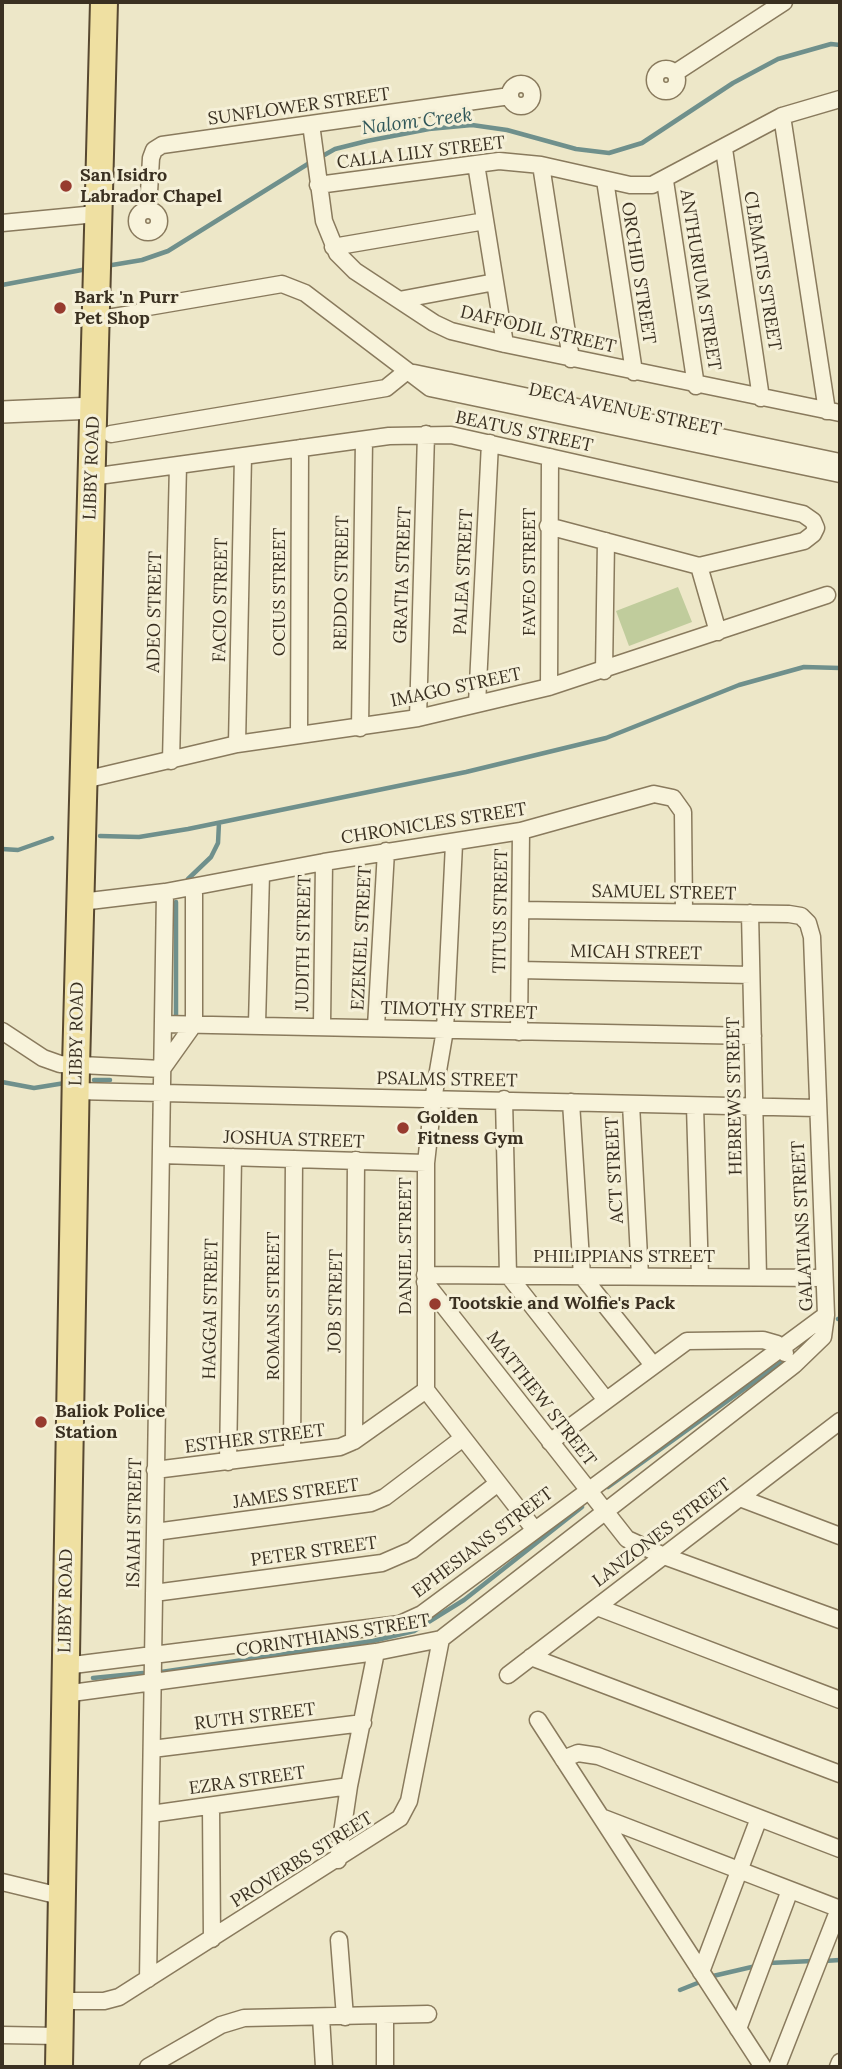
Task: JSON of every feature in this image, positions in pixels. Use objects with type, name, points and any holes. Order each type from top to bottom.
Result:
[{"type":"main road","name":"LIBBY ROAD","points":[[59,2067],[58,2001],[76,1079],[96,223],[104,2]]},
{"type":"street","points":[[675,73],[784,2]]},
{"type":"street","name":"SUNFLOWER STREET","points":[[148,210],[151,158],[158,147],[510,96]]},
{"type":"street","name":"CALLA LILY STREET","points":[[318,185],[476,164],[520,162],[641,187],[665,181],[782,116],[840,101]]},
{"type":"street","points":[[782,116],[834,412]]},
{"type":"street","name":"DAFFODIL STREET","points":[[311,124],[324,220],[333,247],[347,265],[451,331],[696,386],[834,412]]},
{"type":"street","name":"CLEMATIS STREET","points":[[724,149],[761,398]]},
{"type":"street","points":[[476,164],[505,344]]},
{"type":"street","points":[[541,165],[570,359]]},
{"type":"street","name":"ORCHID STREET","points":[[605,180],[634,372]]},
{"type":"street","name":"ANTHURIUM STREET","points":[[665,181],[696,386]]},
{"type":"street","points":[[333,247],[485,221]]},
{"type":"street","points":[[2,223],[96,223]]},
{"type":"street","points":[[399,300],[495,282]]},
{"type":"street","name":"DECA AVENUE STREET","points":[[95,315],[138,313],[148,307],[270,284],[293,287],[407,371],[549,407],[833,467]]},
{"type":"street","points":[[111,434],[386,388],[407,371]]},
{"type":"street","points":[[2,412],[93,408]]},
{"type":"street","name":"BEATUS STREET","points":[[91,477],[300,448],[426,434],[490,443],[803,514],[816,525],[813,534],[804,541],[699,566]]},
{"type":"street","name":"GRATIA STREET","points":[[418,718],[426,434]]},
{"type":"street","name":"REDDO STREET","points":[[360,728],[363,440]]},
{"type":"street","name":"PALEA STREET","points":[[477,704],[490,443]]},
{"type":"street","name":"OCIUS STREET","points":[[299,735],[300,448]]},
{"type":"street","name":"FACIO STREET","points":[[237,744],[243,456]]},
{"type":"street","name":"FAVEO STREET","points":[[550,457],[550,687]]},
{"type":"street","name":"ADEO STREET","points":[[171,761],[178,465]]},
{"type":"street","points":[[548,526],[699,566],[718,632]]},
{"type":"street","points":[[604,671],[606,541]]},
{"type":"street","name":"IMAGO STREET","points":[[84,780],[237,744],[418,718],[550,687],[827,595]]},
{"type":"street","name":"CHRONICLES STREET","points":[[81,902],[165,892],[386,851],[454,844],[521,831],[645,795],[666,794],[679,803],[683,812],[684,912]]},
{"type":"street","name":"TITUS STREET","points":[[519,1032],[521,831]]},
{"type":"street","name":"DANIEL STREET","points":[[426,1390],[426,1163],[445,1030],[454,844]]},
{"type":"street","name":"EZEKIEL STREET","points":[[376,1027],[386,851]]},
{"type":"street","name":"JUDITH STREET","points":[[322,1025],[324,862]]},
{"type":"street","points":[[257,1024],[261,874]]},
{"type":"street","points":[[2,1031],[76,1079],[162,1069],[194,1024],[194,887]]},
{"type":"street","name":"ISAIAH STREET","points":[[148,1979],[165,892]]},
{"type":"street","name":"SAMUEL STREET","points":[[521,910],[789,914],[805,919]]},
{"type":"street","name":"HEBREWS STREET","points":[[750,913],[758,1277]]},
{"type":"street","name":"GALATIANS STREET","points":[[603,1510],[794,1365],[823,1337],[826,1315],[812,937],[805,919]]},
{"type":"street","name":"MICAH STREET","points":[[520,970],[751,975]]},
{"type":"street","name":"TIMOTHY STREET","points":[[163,1024],[322,1025],[753,1037]]},
{"type":"street","name":"PSALMS STREET","points":[[76,1079],[162,1093],[817,1108]]},
{"type":"street","points":[[504,1099],[508,1275],[606,1400]]},
{"type":"street","points":[[571,1102],[582,1276],[653,1365]]},
{"type":"street","name":"ACT STREET","points":[[631,1104],[640,1276]]},
{"type":"street","points":[[695,1106],[700,1277]]},
{"type":"street","name":"JOSHUA STREET","points":[[161,1155],[426,1163]]},
{"type":"street","name":"HAGGAI STREET","points":[[228,1462],[233,1157]]},
{"type":"street","name":"ROMANS STREET","points":[[292,1453],[294,1159]]},
{"type":"street","name":"JOB STREET","points":[[354,1441],[356,1160]]},
{"type":"street","name":"PHILIPPIANS STREET","points":[[425,1279],[508,1275],[823,1278]]},
{"type":"street","name":"MATTHEW STREET","points":[[425,1279],[627,1539],[664,1556]]},
{"type":"street","name":"EPHESIANS STREET","points":[[65,1666],[400,1624],[444,1599],[586,1489],[826,1315]]},
{"type":"street","points":[[550,1442],[680,1345],[695,1339],[763,1340],[781,1348],[794,1365]]},
{"type":"street","points":[[426,1390],[534,1529]]},
{"type":"street","name":"ESTHER STREET","points":[[155,1471],[330,1449],[354,1441],[426,1390]]},
{"type":"street","name":"LANZONES STREET","points":[[508,1675],[840,1421]]},
{"type":"street","name":"JAMES STREET","points":[[155,1532],[371,1503],[385,1497],[463,1438]]},
{"type":"street","name":"PETER STREET","points":[[154,1593],[382,1563],[412,1550],[498,1483]]},
{"type":"street","points":[[740,1498],[840,1536]]},
{"type":"street","name":"CORINTHIANS STREET","points":[[153,1683],[376,1653],[441,1639],[603,1510]]},
{"type":"street","points":[[664,1556],[840,1620]]},
{"type":"street","points":[[597,1607],[840,1700]]},
{"type":"street","name":"PROVERBS STREET","points":[[58,2001],[112,2000],[393,1825],[406,1811],[441,1639]]},
{"type":"street","points":[[338,1860],[349,1786],[376,1653]]},
{"type":"street","points":[[531,1657],[840,1774]]},
{"type":"street","points":[[64,1694],[153,1683]]},
{"type":"street","points":[[538,1720],[763,2067]]},
{"type":"street","name":"RUTH STREET","points":[[152,1749],[363,1723]]},
{"type":"street","points":[[563,1759],[578,1753],[598,1756],[840,1849]]},
{"type":"street","name":"EZRA STREET","points":[[151,1814],[349,1786]]},
{"type":"street","points":[[211,1806],[212,1939]]},
{"type":"street","points":[[601,1817],[840,1909],[777,2067]]},
{"type":"street","points":[[701,1972],[759,1818]]},
{"type":"street","points":[[2,1882],[60,1896]]},
{"type":"street","points":[[738,2029],[790,1890]]},
{"type":"street","points":[[339,1940],[345,2017]]},
{"type":"street","points":[[148,2067],[232,2021],[428,2014]]},
{"type":"street","points":[[385,2015],[385,2067]]},
{"type":"street","points":[[321,2017],[324,2067]]},
{"type":"street","points":[[2,2035],[58,2036]]},
{"type":"street","points":[[838,2067],[840,2062]]},
{"type":"green space","points":[[678,587],[692,622],[629,646],[616,611]]},
{"type":"waterway","name":"Nalom Creek","points":[[319,158],[335,149],[367,141],[429,129],[472,125],[507,130],[576,149],[609,153],[642,143],[733,83],[778,59],[831,44],[840,45]]},
{"type":"waterway","name":"Nalom Creek","points":[[106,266],[142,260],[168,251],[311,162]]},
{"type":"waterway","name":"Nalom Creek","points":[[2,285],[87,269]]},
{"type":"waterway","points":[[100,836],[139,837],[188,829],[466,772],[606,738],[739,685],[804,667],[840,668]]},
{"type":"waterway","points":[[188,879],[211,857],[218,843],[219,823]]},
{"type":"waterway","points":[[2,849],[18,850],[52,838]]},
{"type":"waterway","points":[[176,902],[176,1019]]},
{"type":"waterway","points":[[94,1080],[110,1080]]},
{"type":"waterway","points":[[2,1082],[34,1088],[65,1083]]},
{"type":"waterway","points":[[608,1487],[783,1361]]},
{"type":"waterway","points":[[161,1672],[373,1641],[414,1631],[464,1600],[582,1507]]},
{"type":"waterway","points":[[93,1678],[143,1673]]},
{"type":"waterway","points":[[824,1961],[840,1960]]},
{"type":"waterway","points":[[769,1963],[812,1961]]},
{"type":"waterway","points":[[713,1976],[756,1966]]},
{"type":"waterway","points":[[680,1990],[700,1982]]},
{"type":"place","name":"San Isidro Labrador Chapel","points":[[66,186]]},
{"type":"place","name":"Bark 'n Purr Pet Shop","points":[[60,308]]},
{"type":"place","name":"Golden Fitness Gym","points":[[403,1128]]},
{"type":"place","name":"Tootskie and Wolfie's Pack","points":[[435,1304]]},
{"type":"place","name":"Baliok Police Station","points":[[41,1422]]}]
